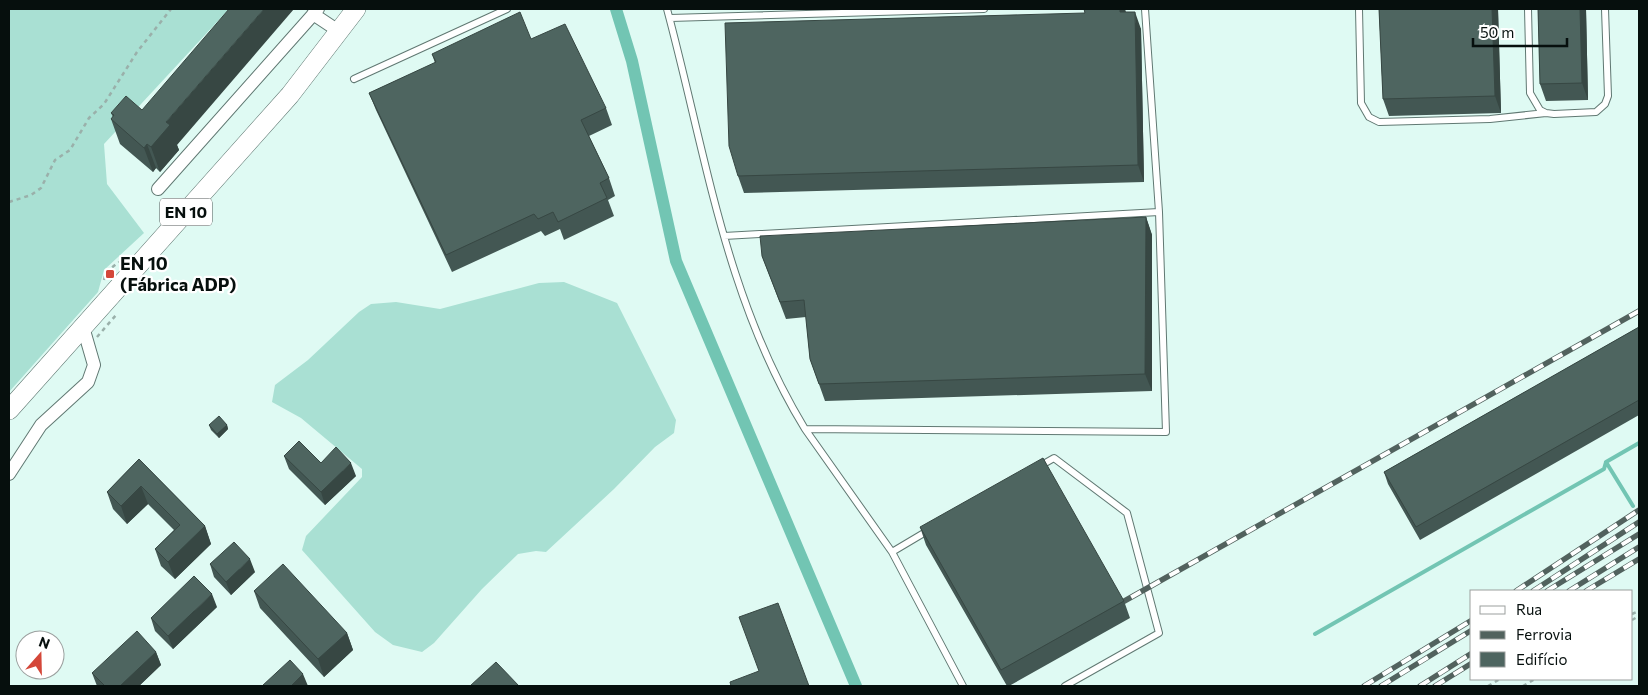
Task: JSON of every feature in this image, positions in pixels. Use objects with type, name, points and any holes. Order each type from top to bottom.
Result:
[{"type":"main road","name":"EN 10","points":[[9,410],[290,95],[356,9]]},
{"type":"street","points":[[158,189],[315,12],[340,32]]},
{"type":"street","points":[[9,474],[42,425],[88,382],[94,365],[83,327]]},
{"type":"lane","points":[[354,79],[502,9]]},
{"type":"lane","points":[[667,9],[709,188],[743,300],[786,398],[805,429],[892,552],[963,686]]},
{"type":"lane","points":[[670,18],[827,11],[984,9]]},
{"type":"lane","points":[[805,429],[1166,432],[1158,212],[1145,9]]},
{"type":"lane","points":[[1359,9],[1361,103],[1369,117],[1379,122],[1490,119],[1546,113],[1596,112],[1604,104],[1608,96],[1605,9]]},
{"type":"lane","points":[[1528,9],[1530,93],[1535,104],[1546,113]]},
{"type":"lane","points":[[724,236],[1158,212]]},
{"type":"lane","points":[[1037,468],[1054,458],[1127,513],[1159,632],[1065,686]]},
{"type":"lane","points":[[892,552],[934,527]]},
{"type":"path","points":[[9,202],[31,195],[41,188],[55,160],[70,150],[89,118],[104,104],[137,52],[171,9]]},
{"type":"green space","points":[[9,9],[229,9],[104,144],[107,184],[144,233],[104,270],[98,292],[9,392]]},
{"type":"green space","points":[[564,282],[617,303],[676,420],[674,433],[655,447],[614,489],[546,552],[536,551],[518,554],[482,589],[434,643],[422,652],[393,645],[375,632],[302,550],[306,536],[362,477],[362,469],[301,418],[272,402],[275,385],[308,360],[359,312],[371,304],[396,302],[440,309],[539,283]]},
{"type":"building","points":[[229,9],[264,9],[166,122],[170,125],[151,147],[147,144],[144,148],[111,119],[114,115],[111,113],[126,96],[142,110]]},
{"type":"building","points":[[1084,9],[1120,9],[1120,12],[1135,12],[1138,165],[738,176],[729,146],[725,23],[1085,13]]},
{"type":"building","points":[[1379,9],[1492,9],[1495,96],[1383,99]]},
{"type":"building","points":[[1538,9],[1580,9],[1582,83],[1540,84]]},
{"type":"building","points":[[520,12],[531,39],[565,24],[606,108],[581,120],[609,178],[600,183],[607,198],[558,222],[553,212],[538,219],[534,214],[446,255],[369,93],[436,62],[432,54]]},
{"type":"building","points":[[1146,217],[1145,374],[819,384],[810,359],[804,300],[780,302],[762,256],[760,236]]},
{"type":"building","points":[[1639,327],[1639,400],[1416,527],[1384,472]]},
{"type":"building","points":[[219,416],[227,425],[217,434],[209,425]]},
{"type":"building","points":[[299,441],[321,463],[336,447],[351,463],[321,492],[284,456]]},
{"type":"building","points":[[1043,458],[1124,601],[1001,670],[920,527]]},
{"type":"building","points":[[139,459],[205,526],[168,562],[155,549],[180,525],[141,486],[121,506],[107,492]]},
{"type":"building","points":[[234,542],[250,559],[226,582],[210,564]]},
{"type":"building","points":[[283,564],[347,633],[318,659],[254,591]]},
{"type":"building","points":[[194,576],[212,594],[168,636],[151,618]]},
{"type":"building","points":[[778,603],[809,686],[731,686],[730,682],[759,671],[739,617]]},
{"type":"building","points":[[137,631],[156,652],[120,686],[105,686],[92,673]]},
{"type":"building","points":[[290,660],[303,674],[291,686],[262,686]]},
{"type":"building","points":[[496,662],[519,686],[470,686]]},
{"type":"waterway","points":[[616,9],[632,61],[676,261],[856,686]]},
{"type":"waterway","points":[[1315,634],[1604,469],[1606,462],[1639,443]]},
{"type":"waterway","points":[[1606,462],[1633,506]]},
{"type":"railway","points":[[1112,608],[1639,311]]},
{"type":"railway","points":[[1518,590],[1639,510]]},
{"type":"railway","points":[[1535,590],[1639,522]]},
{"type":"railway","points":[[1549,590],[1639,534]]},
{"type":"railway","points":[[1571,590],[1639,547]]},
{"type":"railway","points":[[1588,590],[1639,559]]},
{"type":"railway","points":[[1364,686],[1470,621]]},
{"type":"railway","points":[[1381,686],[1470,631]]},
{"type":"railway","points":[[1420,686],[1470,654]]},
{"type":"railway","points":[[1435,686],[1470,664]]},
{"type":"place","name":"EN 10 (Fábrica ADP)","points":[[110,274]]}]
